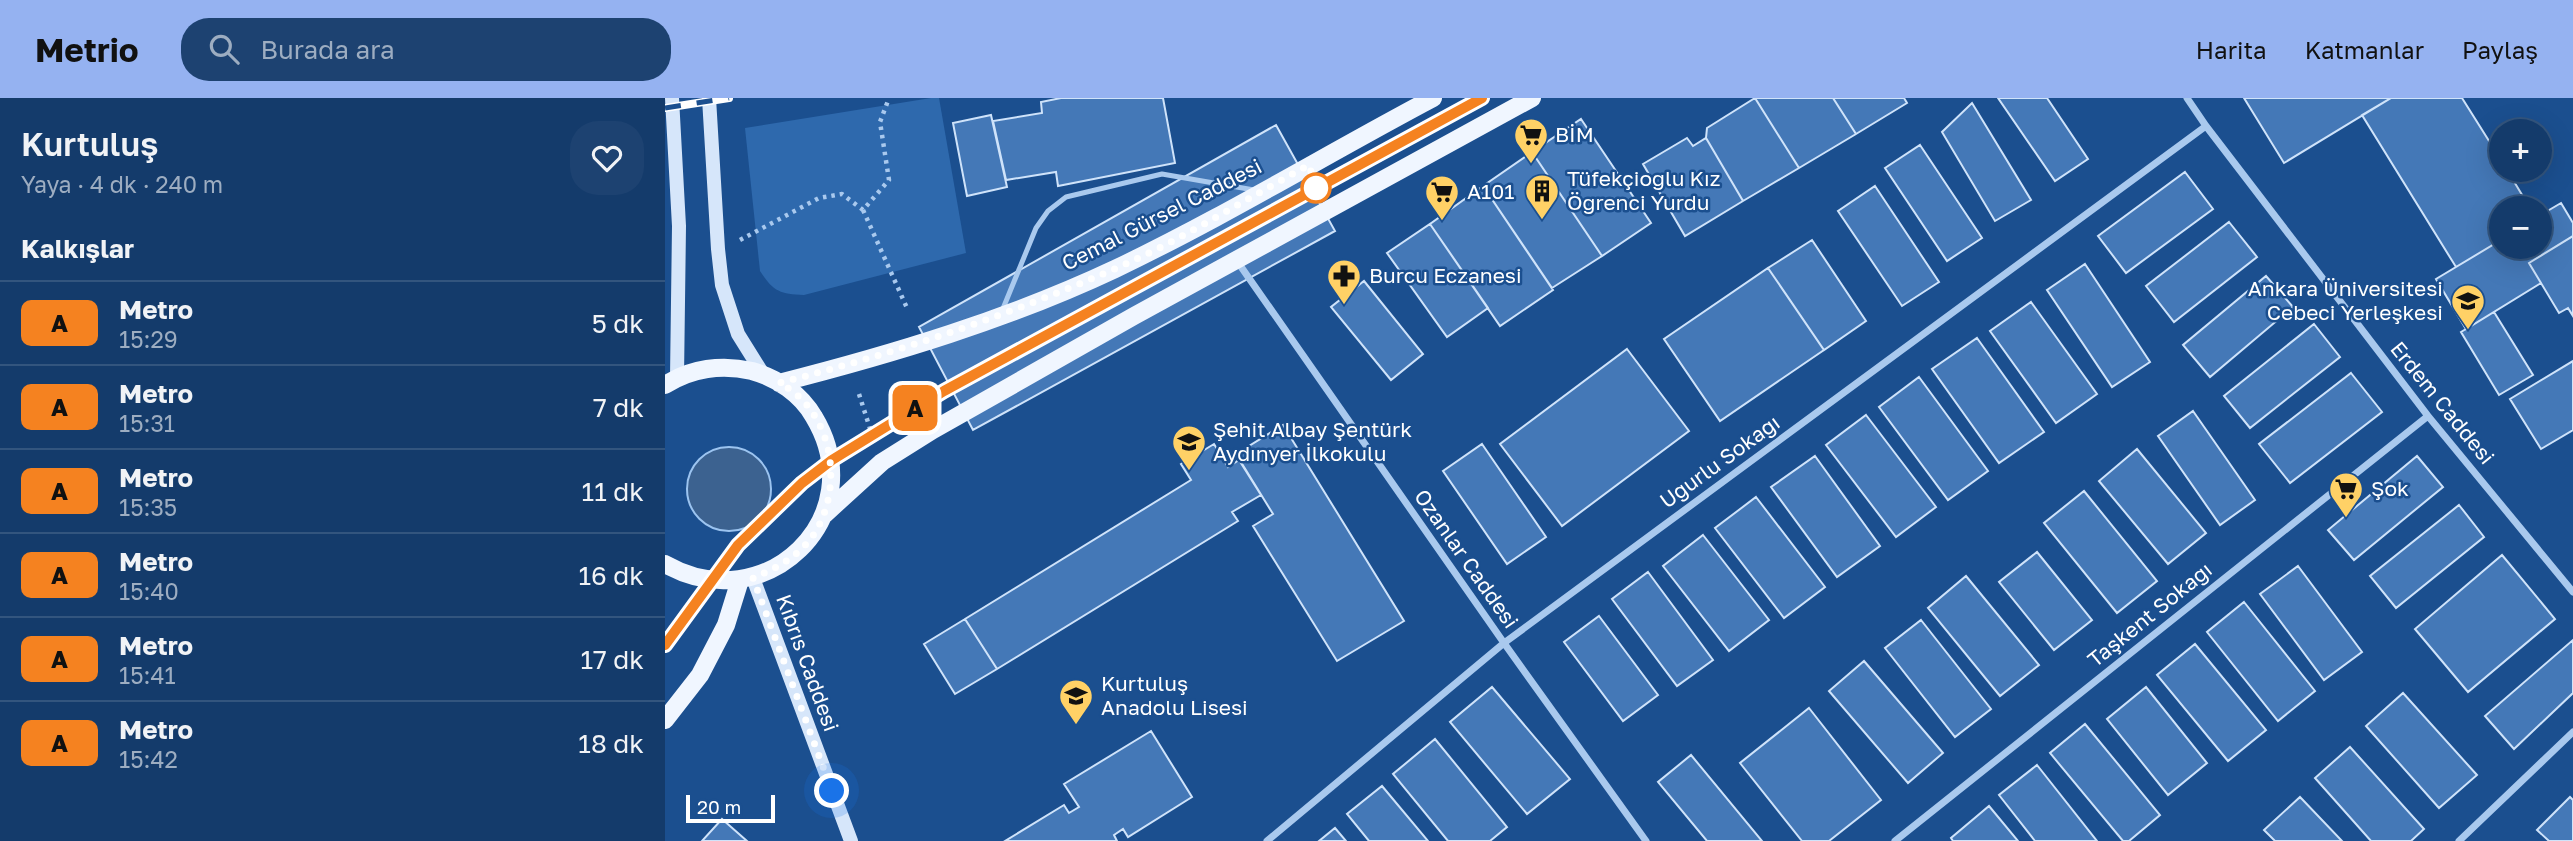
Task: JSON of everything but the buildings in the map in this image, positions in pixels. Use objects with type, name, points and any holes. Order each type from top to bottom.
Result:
[{"type":"main road","points":[[665,564],[694,578],[725,582],[747,579],[777,568],[797,554],[813,535],[824,514],[831,486],[831,458],[823,431],[808,407],[788,387],[763,374],[739,368],[714,367],[669,382],[679,226],[672,98]]},
{"type":"main road","points":[[709,98],[717,249],[722,285],[738,334],[763,374]]},
{"type":"main road","name":"Cemal Gürsel Caddesi","points":[[779,383],[849,365],[1000,316],[1114,269],[1433,98]]},
{"type":"main road","points":[[824,514],[882,462],[933,430],[1532,98]]},
{"type":"main road","points":[[665,720],[700,675],[747,579]]},
{"type":"main road","name":"Kıbrıs Caddesi","points":[[747,579],[851,841]]},
{"type":"street","name":"Erdem Caddesi","points":[[2187,98],[2427,416],[2573,592]]},
{"type":"street","name":"Uğurlu Sokağı","points":[[1267,841],[1504,643],[2206,126]]},
{"type":"street","name":"Ozanlar Caddesi","points":[[1237,260],[1504,643],[1646,841]]},
{"type":"street","name":"Taşkent Sokağı","points":[[1895,841],[2427,416]]},
{"type":"street","points":[[2459,841],[2573,732]]},
{"type":"lane","points":[[1000,316],[1036,228],[1048,211],[1066,197],[1162,174],[1261,191]]},
{"type":"path","points":[[863,210],[889,180],[880,122],[889,98]]},
{"type":"path","points":[[733,243],[819,198],[842,194],[863,210],[907,308]]},
{"type":"path","points":[[859,394],[873,438]]},
{"type":"shaded area","points":[[939,98],[966,253],[804,295],[788,294],[773,287],[760,271],[745,128]]},
{"type":"shaded area","points":[[721,447],[737,447],[753,454],[764,465],[771,481],[768,505],[759,519],[737,531],[721,531],[705,524],[694,513],[687,497],[687,481],[694,465],[705,454]]},
{"type":"railway","points":[[665,108],[729,98]]},
{"type":"metro line","name":"A","points":[[665,645],[738,545],[802,483],[875,431],[1482,98]]},
{"type":"place","name":"BİM","points":[[1531,165]]},
{"type":"place","name":"Tüfekçioğlu Kız Öğrenci Yurdu","points":[[1542,221]]},
{"type":"place","name":"A101","points":[[1442,222]]},
{"type":"place","name":"Burcu Eczanesi","points":[[1344,306]]},
{"type":"place","name":"Ankara Üniversitesi Cebeci Yerleşkesi","points":[[2468,331]]},
{"type":"place","name":"Şehit Albay Şentürk Aydınyer İlkokulu","points":[[1189,472]]},
{"type":"place","name":"Şok","points":[[2346,519]]},
{"type":"place","name":"Kurtuluş Anadolu Lisesi","points":[[1076,726]]},
{"type":"route","points":[[832,791],[753,578],[777,568],[797,554],[813,535],[824,514],[831,486],[831,458],[823,431],[808,407],[788,387],[779,383],[849,365],[1000,316],[1114,269],[1309,165],[1316,188]]}]
